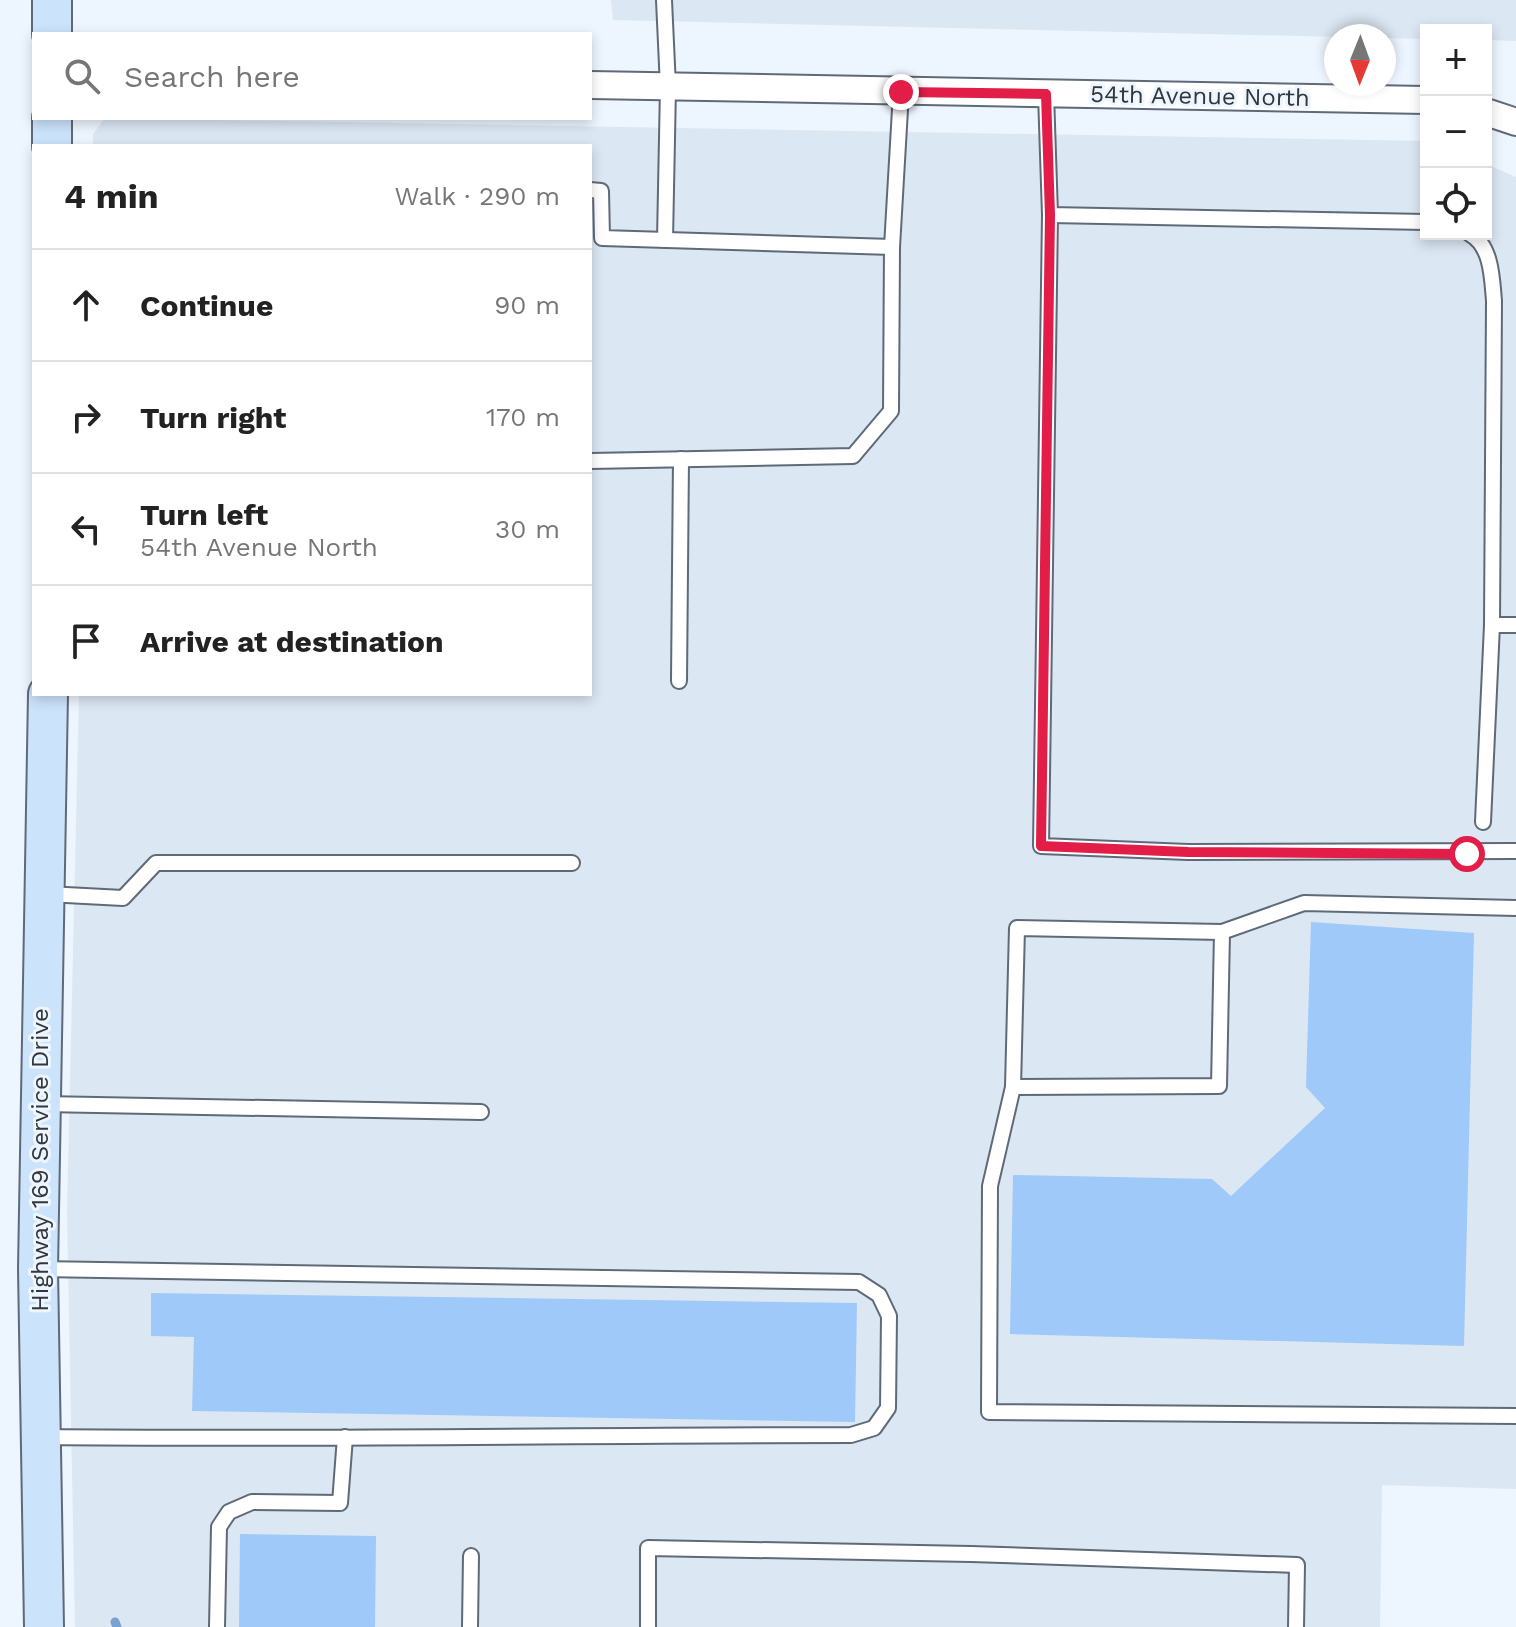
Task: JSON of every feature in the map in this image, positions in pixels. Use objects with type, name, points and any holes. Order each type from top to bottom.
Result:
[{"type":"street","points":[[52,0],[52,32]]},
{"type":"street","name":"54th Avenue North","points":[[592,85],[1420,100]]},
{"type":"street","points":[[1492,114],[1516,122]]},
{"type":"street","points":[[52,120],[52,144]]},
{"type":"street","name":"Highway 169 Service Drive","points":[[44,1627],[38,1269],[48,696]]},
{"type":"lane","points":[[664,0],[668,87],[665,240]]},
{"type":"lane","points":[[592,461],[853,456],[891,411],[892,247],[901,92]]},
{"type":"lane","points":[[1046,94],[1050,215],[1041,846],[1188,852],[1467,854],[1516,851]]},
{"type":"lane","points":[[592,190],[601,191],[602,238],[892,247]]},
{"type":"lane","points":[[1050,215],[1420,222]]},
{"type":"lane","points":[[1478,240],[1491,265],[1494,301],[1492,625],[1483,822]]},
{"type":"lane","points":[[679,681],[681,459]]},
{"type":"lane","points":[[1492,625],[1516,625]]},
{"type":"lane","points":[[43,894],[123,898],[156,863],[572,863]]},
{"type":"lane","points":[[1516,908],[1304,903],[1222,932],[1017,928],[1013,1087],[990,1186],[989,1412],[1516,1416]]},
{"type":"lane","points":[[1013,1087],[1219,1086],[1222,932]]},
{"type":"lane","points":[[39,1104],[481,1112]]},
{"type":"lane","points":[[38,1269],[859,1282],[879,1295],[889,1316],[888,1408],[874,1428],[851,1435],[216,1439],[39,1437]]},
{"type":"lane","points":[[217,1627],[219,1527],[229,1512],[252,1502],[340,1503],[345,1437]]},
{"type":"lane","points":[[648,1627],[648,1548],[971,1554],[1297,1565],[1296,1627]]},
{"type":"lane","points":[[470,1627],[471,1556]]},
{"type":"shaded area","points":[[611,0],[1516,0],[1516,41],[1492,40],[1492,24],[1420,24],[1420,39],[1396,38],[1396,24],[1324,24],[1324,37],[613,20]]},
{"type":"shaded area","points":[[104,120],[1420,141],[1420,240],[1492,240],[1492,167],[1516,177],[1516,1489],[1382,1485],[1380,1627],[75,1627],[67,1211],[79,696],[592,696],[592,144],[93,144],[93,134]]},
{"type":"building","points":[[1311,922],[1474,933],[1464,1346],[1010,1334],[1013,1175],[1212,1179],[1231,1196],[1325,1108],[1306,1087]]},
{"type":"building","points":[[151,1293],[857,1303],[855,1422],[192,1411],[194,1337],[151,1336]]},
{"type":"building","points":[[240,1534],[376,1536],[375,1627],[239,1627]]},
{"type":"waterway","points":[[115,1622],[117,1627]]},
{"type":"route","points":[[901,92],[1046,94],[1050,215],[1041,846],[1188,852],[1467,854]]}]
